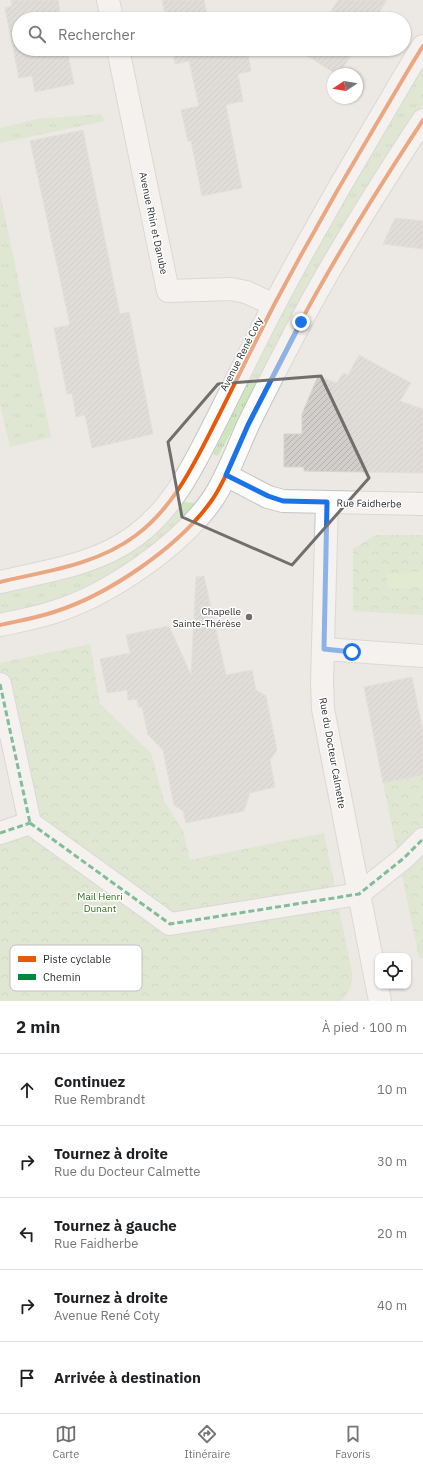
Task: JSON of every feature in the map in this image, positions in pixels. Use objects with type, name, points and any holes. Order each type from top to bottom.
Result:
[{"type":"street","points":[[108,0],[111,12]]},
{"type":"street","name":"Avenue René Coty","points":[[0,582],[69,566],[106,554],[136,536],[171,501],[195,463],[274,305],[352,164],[423,46]]},
{"type":"street","name":"Avenue Rhin et Danube","points":[[119,56],[168,291],[231,289],[246,292],[274,305]]},
{"type":"street","points":[[0,625],[30,619],[60,610],[87,599],[127,576],[164,550],[182,534],[213,499],[226,475],[251,418],[301,322],[376,193],[423,120]]},
{"type":"street","name":"Rue Faidherbe","points":[[226,475],[268,496],[283,501],[423,504]]},
{"type":"street","name":"Rue du Docteur Calmette","points":[[327,502],[322,682],[323,709],[380,1001]]},
{"type":"street","points":[[324,649],[423,656]]},
{"type":"street","points":[[0,684],[30,823],[170,924],[359,894],[404,858],[423,839]]},
{"type":"street","points":[[0,833],[30,823]]},
{"type":"highlighted area","points":[[321,376],[369,478],[292,565],[182,517],[168,442],[218,384]]},
{"type":"green space","points":[[423,67],[423,104],[321,268],[218,456],[213,454],[309,261]]},
{"type":"green space","points":[[101,114],[105,121],[0,143],[0,128],[37,119]]},
{"type":"green space","points":[[0,193],[51,437],[10,447],[0,404]]},
{"type":"green space","points":[[182,502],[196,503],[179,524],[142,554],[112,575],[77,595],[0,617],[0,592],[47,581]]},
{"type":"green space","points":[[376,535],[423,535],[423,615],[353,611],[353,549]]},
{"type":"green space","points":[[423,571],[423,587],[388,589],[386,574]]},
{"type":"green space","name":"Mail Henri Dunant","points":[[90,644],[100,704],[151,753],[164,801],[183,831],[190,860],[324,833],[352,973],[350,988],[341,1001],[0,1001],[0,833],[30,823],[0,684],[0,663]]},
{"type":"green space","points":[[423,775],[423,958],[419,958],[383,783]]},
{"type":"building","points":[[11,0],[58,0],[60,12],[12,12],[12,43],[5,8],[12,6]]},
{"type":"building","points":[[162,0],[204,0],[207,12],[165,12]]},
{"type":"building","points":[[338,0],[387,0],[379,12],[330,12]]},
{"type":"building","points":[[15,56],[68,56],[74,84],[35,92],[32,76],[19,78]]},
{"type":"building","points":[[173,56],[248,56],[251,71],[238,74],[243,101],[226,105],[242,188],[202,196],[191,141],[188,141],[181,110],[199,106],[189,61],[175,64]]},
{"type":"building","points":[[307,56],[351,56],[343,68],[327,68]]},
{"type":"building","points":[[83,130],[120,314],[129,312],[153,434],[92,448],[85,415],[76,417],[72,393],[67,394],[54,328],[70,325],[30,141]]},
{"type":"building","points":[[395,218],[423,221],[423,249],[383,244]]},
{"type":"building","points":[[359,355],[411,383],[400,401],[423,409],[423,473],[304,471],[304,467],[284,467],[284,434],[302,434],[302,414],[318,376],[337,383],[343,373],[348,375]]},
{"type":"building","points":[[204,576],[226,675],[252,670],[256,690],[266,696],[277,750],[270,760],[275,787],[250,793],[244,811],[186,823],[183,811],[174,805],[163,750],[148,735],[142,707],[138,707],[137,699],[128,700],[127,690],[107,693],[100,659],[130,653],[126,635],[169,626],[191,675],[196,577]]},
{"type":"building","points":[[412,677],[423,731],[423,775],[383,783],[364,687]]},
{"type":"marked path","points":[[0,684],[30,823]]},
{"type":"marked path","points":[[30,823],[170,924],[359,894],[404,858],[423,839]]},
{"type":"marked path","points":[[0,833],[30,823]]},
{"type":"cycle path","points":[[0,582],[70,566],[104,554],[135,536],[162,511],[193,466],[274,305],[350,168],[423,46]]},
{"type":"cycle path","points":[[0,625],[54,612],[97,594],[141,567],[162,552],[198,518],[212,500],[222,482],[260,400],[327,274],[374,196],[423,120]]},
{"type":"place","name":"Chapelle Sainte-Thérèse","points":[[249,617]]},
{"type":"route","points":[[301,322],[248,425],[226,475],[251,489],[283,501],[327,502],[324,649],[352,652]]}]
